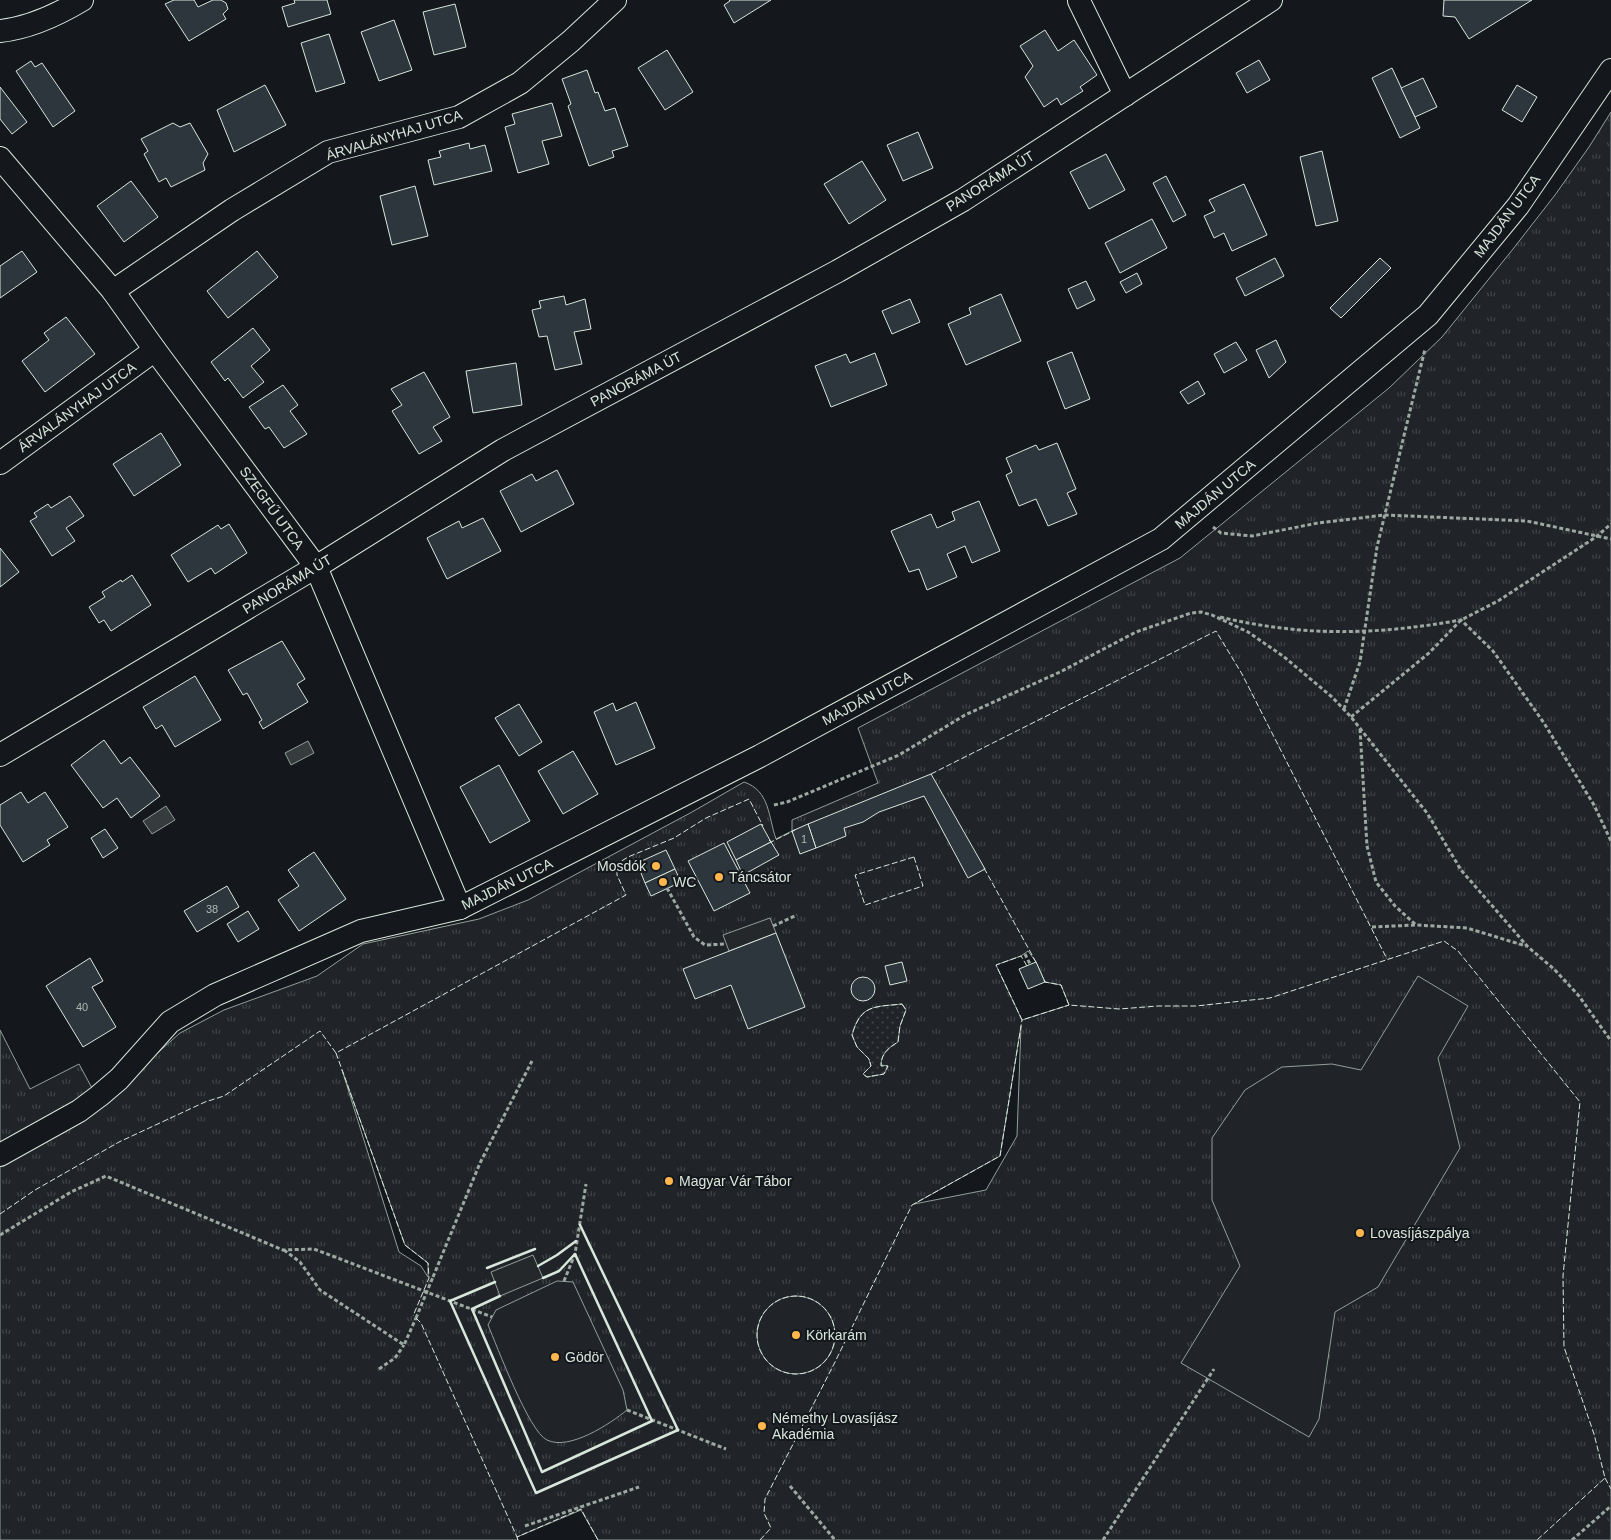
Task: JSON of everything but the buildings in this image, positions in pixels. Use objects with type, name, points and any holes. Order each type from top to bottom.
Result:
[{"type":"street","points":[[0,31],[15,30],[61,13],[82,0]]},
{"type":"street","name":"ÁRVALÁNYHAJ UTCA","points":[[113,291],[232,210],[328,152],[459,117],[520,83],[571,41],[615,0]]},
{"type":"street","name":"PANORÁMA ÚT","points":[[0,755],[316,568],[503,450],[838,271],[963,200],[1271,0]]},
{"type":"street","points":[[1079,1],[1125,94]]},
{"type":"street","name":"MAJDÁN UTCA","points":[[0,1155],[79,1111],[100,1096],[119,1079],[170,1022],[215,996],[361,931],[460,908],[751,761],[1162,539],[1428,315],[1518,206],[1611,70]]},
{"type":"street","name":"SZEGFŰ UTCA","points":[[0,158],[113,291],[316,568],[460,908]]},
{"type":"street","name":"ÁRVALÁNYHAJ UTCA","points":[[0,463],[155,350]]},
{"type":"path","points":[[1344,709],[1360,662],[1378,547],[1426,344],[1428,315]]},
{"type":"path","points":[[1193,512],[1221,533],[1252,536],[1318,523],[1385,515],[1527,521],[1611,539]]},
{"type":"path","points":[[774,805],[787,802],[899,755],[965,715],[1060,672],[1136,632],[1191,613],[1201,612],[1256,626],[1306,631],[1365,632],[1415,628],[1461,620],[1498,602],[1596,537],[1611,524]]},
{"type":"path","points":[[1212,615],[1248,632],[1283,656],[1344,709],[1427,812],[1461,870],[1528,947],[1554,969],[1579,996],[1611,1041]]},
{"type":"path","points":[[1351,717],[1429,652],[1461,620]]},
{"type":"path","points":[[1461,620],[1493,651],[1544,723],[1594,805],[1611,841]]},
{"type":"path","points":[[1360,727],[1366,846],[1376,882],[1395,906],[1416,925]]},
{"type":"path","points":[[668,888],[694,936],[705,945],[726,944]]},
{"type":"path","points":[[773,926],[796,915]]},
{"type":"path","points":[[1372,927],[1416,925],[1467,928],[1528,947]]},
{"type":"path","points":[[1024,954],[1030,964]]},
{"type":"path","points":[[379,1369],[395,1358],[404,1345],[480,1163],[532,1061]]},
{"type":"path","points":[[0,1235],[71,1192],[106,1176],[283,1250],[300,1262],[320,1290],[404,1345]]},
{"type":"path","points":[[564,1281],[575,1254],[586,1184]]},
{"type":"path","points":[[283,1250],[314,1249],[492,1317]]},
{"type":"path","points":[[1103,1540],[1214,1369]]},
{"type":"path","points":[[626,1410],[726,1449]]},
{"type":"path","points":[[790,1486],[835,1540]]},
{"type":"path","points":[[525,1526],[639,1487]]},
{"type":"path","points":[[1572,1540],[1611,1506]]},
{"type":"green space","points":[[1611,112],[1611,1540],[598,1540],[581,1510],[517,1537],[518,1540],[0,1540],[0,1161],[111,1094],[180,1033],[224,1010],[317,976],[363,944],[479,919],[528,900],[744,782],[759,791],[767,805],[776,839],[792,831],[792,820],[878,783],[858,728],[1180,558],[1389,388],[1442,337],[1555,195]],"holes":[[[1028,951],[1036,962],[1045,982],[1061,985],[1069,1005],[1022,1020],[996,965],[1021,956]],[[1021,1026],[1017,1136],[986,1190],[914,1204],[1000,1156]],[[342,1070],[405,1245],[428,1263],[428,1277],[421,1266],[399,1252]]]},
{"type":"green space","name":"Lovasíjászpálya","points":[[1418,976],[1468,1006],[1438,1058],[1460,1148],[1378,1287],[1335,1312],[1319,1419],[1309,1437],[1181,1363],[1240,1266],[1212,1200],[1212,1138],[1245,1090],[1282,1067],[1332,1064],[1361,1070]]},
{"type":"green space","points":[[902,1004],[906,1010],[900,1026],[898,1042],[886,1052],[881,1061],[881,1065],[888,1066],[884,1074],[867,1077],[863,1074],[871,1066],[869,1059],[857,1047],[852,1035],[855,1025],[864,1012],[870,1009]]},
{"type":"green space","points":[[0,1030],[30,1089],[79,1064],[93,1090],[0,1147]]},
{"type":"green space","name":"Gödör","points":[[557,1281],[573,1282],[623,1390],[627,1410],[600,1429],[566,1442],[547,1440],[531,1422],[488,1325],[496,1310]]},
{"type":"green space","name":"Körkarám","points":[[796,1296],[811,1299],[824,1307],[832,1320],[835,1335],[832,1350],[824,1363],[811,1371],[796,1374],[781,1371],[768,1363],[760,1350],[757,1335],[760,1320],[768,1307],[781,1299]]},
{"type":"shaded area","points":[[308,741],[314,753],[291,765],[285,753]]},
{"type":"shaded area","points":[[166,806],[175,820],[152,834],[143,821]]},
{"type":"shaded area","points":[[770,918],[776,933],[729,951],[723,935]]},
{"type":"shaded area","points":[[533,1255],[543,1278],[500,1296],[491,1272]]},
{"type":"fence","points":[[931,774],[1216,631],[1242,674],[1387,959]]},
{"type":"fence","points":[[0,1214],[35,1190],[119,1142],[205,1102],[224,1096],[320,1031],[336,1053],[626,895],[617,875],[617,869],[620,862],[628,857],[674,838],[706,818],[749,799],[763,826]]},
{"type":"fence","points":[[769,840],[771,842],[795,830]]},
{"type":"fence","points":[[914,857],[923,886],[865,905],[855,875],[914,857]]},
{"type":"fence","points":[[984,868],[1037,964]]},
{"type":"fence","points":[[1044,980],[1045,982],[1061,985],[1069,1005],[1119,1009],[1196,1006],[1270,998],[1444,941],[1458,951],[1580,1102],[1563,1276],[1564,1347],[1594,1434],[1605,1478],[1537,1540]]},
{"type":"fence","points":[[1027,966],[1021,956],[996,965],[1022,1020],[1069,1005]]},
{"type":"fence","points":[[902,1004],[906,1010],[900,1026],[898,1042],[886,1052],[881,1062],[881,1066],[888,1066],[884,1074],[867,1077],[863,1074],[871,1066],[869,1059],[857,1047],[852,1035],[856,1025],[865,1012],[870,1009],[902,1004]]},
{"type":"fence","points":[[760,1540],[771,1528],[764,1513],[765,1499],[912,1205],[1000,1156],[1022,1020]]},
{"type":"fence","points":[[336,1053],[405,1245],[428,1263],[429,1278],[413,1316]]},
{"type":"fence","points":[[796,1296],[811,1299],[824,1307],[832,1320],[835,1335],[832,1350],[824,1363],[811,1371],[796,1374],[781,1371],[768,1363],[760,1350],[757,1335],[760,1320],[768,1307],[781,1299],[796,1296]]},
{"type":"fence","points":[[416,1318],[421,1323],[517,1537]]},
{"type":"fence","points":[[1605,1478],[1611,1489]]},
{"type":"fence","points":[[518,1540],[517,1537],[581,1509],[598,1540]]},
{"type":"wall","points":[[495,1282],[450,1301],[536,1493],[678,1430],[580,1225]]},
{"type":"wall","points":[[538,1266],[576,1241]]},
{"type":"wall","points":[[487,1268],[535,1249]]},
{"type":"wall","points":[[500,1296],[472,1309],[542,1472],[652,1421],[575,1254],[559,1271],[543,1278]]},
{"type":"place","name":"Mosdók","points":[[656,866]]},
{"type":"place","name":"Táncsátor","points":[[719,877]]},
{"type":"place","name":"WC","points":[[663,882]]},
{"type":"place","name":"Magyar Vár Tábor","points":[[669,1181]]},
{"type":"place","name":"Lovasíjászpálya","points":[[1360,1233]]},
{"type":"place","name":"Körkarám","points":[[796,1335]]},
{"type":"place","name":"Gödör","points":[[555,1357]]},
{"type":"place","name":"Némethy Lovasíjász Akadémia","points":[[762,1426]]}]
